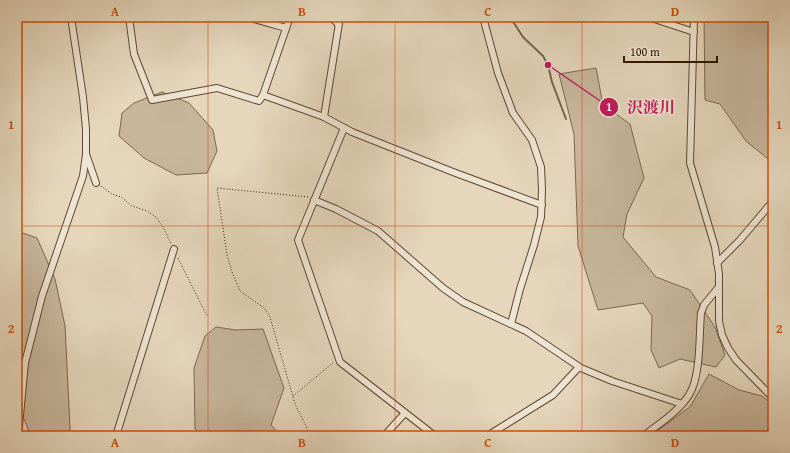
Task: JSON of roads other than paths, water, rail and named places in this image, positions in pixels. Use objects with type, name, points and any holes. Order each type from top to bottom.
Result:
[{"type":"street","points":[[18,436],[25,363],[42,296],[83,176],[86,154],[86,129],[83,97],[71,17]]},
{"type":"street","points":[[129,17],[134,54],[152,100],[217,88],[259,102],[263,95],[290,17]]},
{"type":"street","points":[[247,17],[286,28]]},
{"type":"street","points":[[331,17],[338,24]]},
{"type":"street","points":[[324,117],[340,17]]},
{"type":"street","points":[[483,17],[498,73],[513,113],[532,140],[540,167],[542,205],[534,245],[511,324]]},
{"type":"street","points":[[648,17],[694,32]]},
{"type":"street","points":[[694,17],[690,163],[714,247],[717,263],[719,274],[719,321],[722,335],[736,360],[773,398]]},
{"type":"street","points":[[263,95],[324,117],[344,128],[382,145],[542,205]]},
{"type":"street","points":[[344,128],[298,240],[340,362],[435,436]]},
{"type":"street","points":[[86,154],[96,183]]},
{"type":"street","points":[[314,200],[336,208],[378,231],[443,288],[463,302],[511,324],[540,340],[578,367],[612,381],[682,404]]},
{"type":"street","points":[[717,263],[740,240],[773,201]]},
{"type":"street","points":[[116,436],[174,249]]},
{"type":"street","points":[[643,436],[663,421],[682,404],[690,394],[697,373],[701,313],[704,305],[718,288]]},
{"type":"street","points":[[487,436],[553,395],[578,367]]},
{"type":"street","points":[[17,390],[21,401]]},
{"type":"street","points":[[384,436],[405,413]]},
{"type":"waterway","points":[[510,17],[523,37],[543,56],[548,65],[552,82],[566,119]]},
{"type":"place","name":"沢渡川","points":[[548,65]]}]
